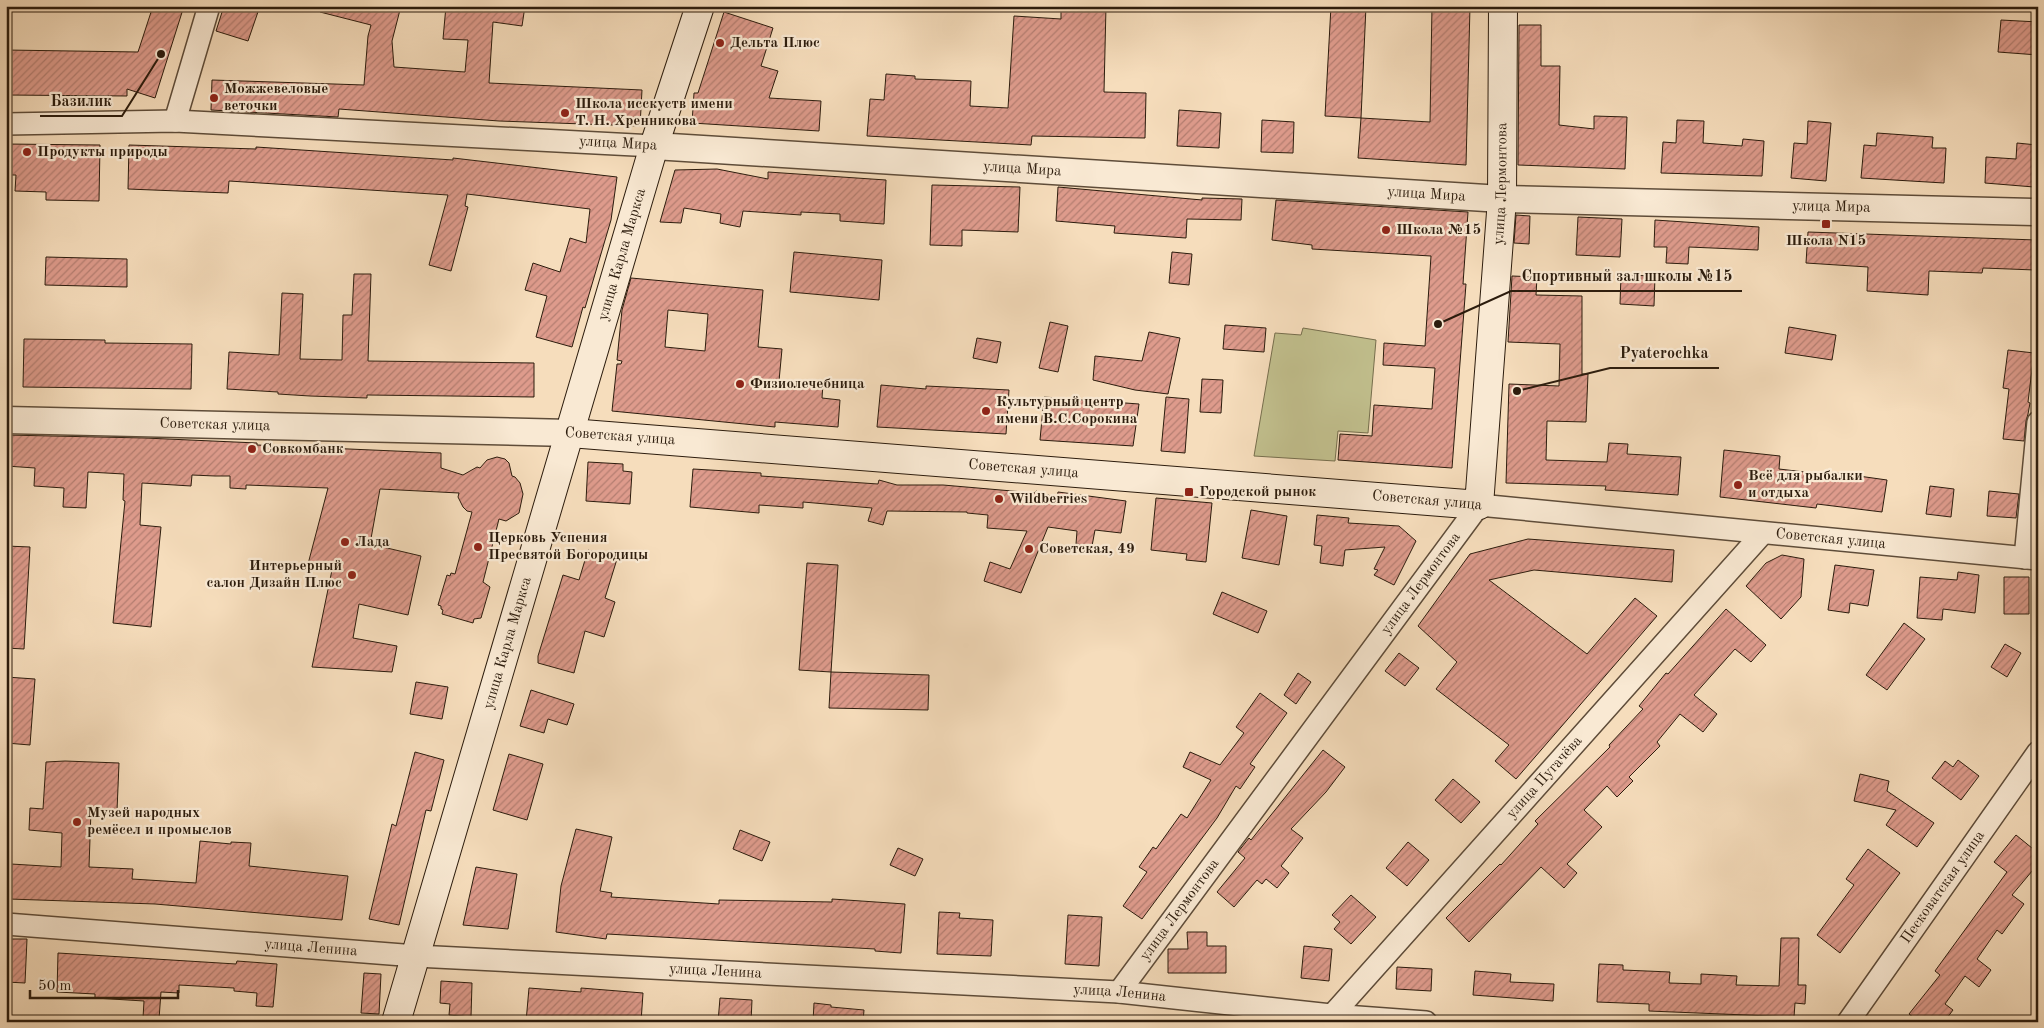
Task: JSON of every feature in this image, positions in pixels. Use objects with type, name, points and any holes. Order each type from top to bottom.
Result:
[{"type":"main road","name":"улица Карла Маркса","points":[[396,1022],[654,146],[700,6]]},
{"type":"main road","name":"улица Лермонтова","points":[[1479,505],[1502,199],[1503,6]]},
{"type":"main road","name":"Советская улица","points":[[570,432],[1479,505]]},
{"type":"street","points":[[175,121],[209,6]]},
{"type":"street","name":"улица Мира","points":[[6,124],[175,121],[654,146],[1502,199],[2038,212]]},
{"type":"street","name":"Советская улица","points":[[6,420],[570,432]]},
{"type":"street","points":[[2032,559],[2038,422]]},
{"type":"street","name":"Советская улица","points":[[1479,505],[2032,559]]},
{"type":"street","name":"улица Лермонтова","points":[[1120,992],[1479,505]]},
{"type":"street","name":"улица Пугачёва","points":[[1328,1018],[1762,534]]},
{"type":"street","name":"Песковатская улица","points":[[1848,1022],[2038,752]]},
{"type":"street","name":"улица Ленина","points":[[6,924],[416,956],[1120,992],[1328,1018],[1426,1022]]},
{"type":"shaded area","points":[[1303,328],[1376,340],[1368,433],[1338,431],[1335,461],[1254,456],[1275,333],[1301,335]]},
{"type":"building","points":[[153,6],[184,6],[155,98],[127,89],[127,96],[6,95],[6,50],[138,52]]},
{"type":"building","points":[[224,6],[260,6],[248,41],[216,31]]},
{"type":"building","points":[[321,6],[401,6],[392,41],[394,67],[465,72],[468,40],[443,39],[446,6],[525,6],[522,26],[493,22],[489,83],[642,90],[640,126],[499,121],[339,109],[338,117],[211,110],[212,80],[364,85],[368,36],[371,25],[320,12]]},
{"type":"building","points":[[1061,6],[1106,6],[1104,92],[1146,93],[1145,138],[1032,136],[1031,145],[867,136],[870,99],[884,100],[886,74],[915,76],[915,79],[971,81],[970,106],[1008,108],[1014,16],[1061,19]]},
{"type":"building","points":[[1331,6],[1366,6],[1361,118],[1325,116]]},
{"type":"building","points":[[1432,6],[1470,6],[1466,165],[1358,158],[1361,118],[1430,122]]},
{"type":"building","points":[[724,12],[773,28],[761,66],[778,71],[769,98],[821,101],[819,131],[692,123],[694,93],[698,93]]},
{"type":"building","points":[[2001,20],[2038,22],[2038,55],[1998,52]]},
{"type":"building","points":[[1519,25],[1541,25],[1541,66],[1560,66],[1559,125],[1594,129],[1594,116],[1627,117],[1625,169],[1518,165]]},
{"type":"building","points":[[1179,110],[1221,113],[1219,148],[1177,146]]},
{"type":"building","points":[[1262,120],[1294,122],[1293,153],[1261,152]]},
{"type":"building","points":[[1677,120],[1704,121],[1703,143],[1742,146],[1743,139],[1764,141],[1762,176],[1661,173],[1663,142],[1676,143]]},
{"type":"building","points":[[1808,121],[1831,123],[1826,181],[1791,178],[1794,143],[1807,144]]},
{"type":"building","points":[[1877,133],[1933,137],[1932,148],[1946,148],[1944,183],[1861,178],[1864,145],[1876,146]]},
{"type":"building","points":[[2017,143],[2037,145],[2034,187],[1985,183],[1986,157],[2016,159]]},
{"type":"building","points":[[6,144],[100,145],[99,201],[46,200],[46,192],[15,191],[16,175],[6,175]]},
{"type":"building","points":[[129,145],[256,149],[256,147],[453,160],[453,158],[617,177],[611,220],[572,347],[536,337],[547,296],[525,290],[533,263],[560,272],[570,238],[586,243],[590,209],[467,194],[465,206],[468,207],[451,271],[429,265],[448,195],[229,181],[228,193],[128,189]]},
{"type":"building","points":[[717,169],[768,179],[768,172],[886,180],[884,224],[840,221],[840,214],[801,212],[801,215],[743,211],[740,227],[720,223],[721,214],[684,208],[681,223],[660,222],[675,170]]},
{"type":"building","points":[[932,185],[1020,187],[1018,232],[962,230],[962,246],[930,245]]},
{"type":"building","points":[[1058,187],[1202,200],[1202,198],[1242,199],[1241,220],[1187,219],[1186,238],[1114,233],[1115,226],[1056,221]]},
{"type":"building","points":[[1276,200],[1468,212],[1463,284],[1466,284],[1452,468],[1338,460],[1340,434],[1372,436],[1374,405],[1432,409],[1435,368],[1383,365],[1384,343],[1425,346],[1431,256],[1312,249],[1312,245],[1272,240]]},
{"type":"building","points":[[1516,215],[1530,216],[1529,244],[1514,243]]},
{"type":"building","points":[[1578,217],[1622,219],[1620,257],[1576,255]]},
{"type":"building","points":[[1655,220],[1759,227],[1758,250],[1689,247],[1688,264],[1666,263],[1667,247],[1654,247]]},
{"type":"building","points":[[1808,232],[2036,240],[2035,270],[1983,268],[1982,273],[1929,271],[1928,295],[1867,291],[1868,267],[1806,263]]},
{"type":"building","points":[[794,252],[882,260],[879,300],[790,292]]},
{"type":"building","points":[[1172,252],[1192,254],[1189,285],[1169,283]]},
{"type":"building","points":[[46,257],[127,259],[127,287],[45,285]]},
{"type":"building","points":[[354,274],[371,274],[368,361],[534,363],[534,397],[367,395],[367,398],[278,394],[278,392],[227,389],[229,352],[279,355],[282,293],[303,294],[300,359],[342,360],[343,315],[352,315]]},
{"type":"building","points":[[1621,275],[1655,276],[1654,306],[1620,304]]},
{"type":"building","points":[[1512,276],[1537,277],[1536,295],[1582,296],[1582,374],[1588,374],[1586,422],[1547,421],[1546,460],[1607,462],[1609,443],[1628,444],[1627,454],[1681,457],[1678,495],[1605,490],[1606,486],[1506,483],[1509,384],[1559,386],[1560,344],[1508,342]]},
{"type":"building","points":[[631,278],[763,290],[758,347],[782,349],[779,381],[823,384],[822,398],[840,400],[838,427],[775,422],[775,427],[612,411],[617,364],[621,364],[622,361],[617,360],[622,310]],"holes":[[[668,310],[708,314],[705,351],[665,347]]]},
{"type":"building","points":[[1050,322],[1068,326],[1058,372],[1039,368]]},
{"type":"building","points":[[1225,325],[1266,328],[1264,352],[1223,349]]},
{"type":"building","points":[[1789,327],[1836,335],[1832,360],[1785,353]]},
{"type":"building","points":[[1149,332],[1180,338],[1168,394],[1135,390],[1093,380],[1095,356],[1142,361]]},
{"type":"building","points":[[977,338],[1001,342],[997,363],[973,358]]},
{"type":"building","points":[[24,339],[105,340],[105,343],[192,344],[191,389],[23,387]]},
{"type":"building","points":[[2008,350],[2034,353],[2028,402],[2030,403],[2024,441],[2003,439],[2009,389],[2003,388]]},
{"type":"building","points":[[1202,379],[1223,380],[1221,413],[1200,412]]},
{"type":"building","points":[[881,385],[926,389],[926,386],[1009,390],[1006,434],[877,427]]},
{"type":"building","points":[[1044,397],[1139,404],[1133,446],[1040,440]]},
{"type":"building","points":[[1166,397],[1189,399],[1185,453],[1161,451]]},
{"type":"building","points":[[6,435],[145,438],[441,453],[441,468],[463,475],[477,467],[480,468],[487,460],[497,457],[505,459],[509,463],[512,476],[520,483],[523,494],[519,513],[506,521],[499,519],[483,582],[490,587],[481,618],[474,619],[473,623],[442,614],[443,610],[438,605],[447,575],[455,574],[472,512],[467,511],[463,507],[458,497],[459,493],[380,489],[370,544],[421,556],[408,615],[359,604],[353,638],[397,646],[392,672],[312,667],[332,570],[308,564],[328,488],[246,485],[246,489],[230,488],[230,476],[192,475],[191,486],[142,483],[140,525],[161,527],[151,627],[113,623],[125,501],[123,500],[124,474],[88,472],[86,508],[63,507],[64,488],[34,486],[35,468],[6,466]]},
{"type":"building","points":[[1724,450],[1780,456],[1779,469],[1830,475],[1830,472],[1887,480],[1882,512],[1817,504],[1816,508],[1720,497]]},
{"type":"building","points":[[588,462],[623,464],[623,471],[632,472],[630,504],[586,501]]},
{"type":"building","points":[[693,469],[761,473],[761,476],[878,484],[879,480],[897,485],[943,485],[1035,493],[1036,491],[1057,498],[1058,492],[1126,501],[1121,533],[1095,530],[1092,546],[1076,544],[1077,531],[1048,527],[1021,593],[984,581],[990,562],[1010,569],[1027,531],[987,528],[988,515],[967,512],[887,511],[883,525],[868,521],[872,508],[803,502],[803,508],[759,505],[759,513],[690,507]]},
{"type":"building","points":[[1930,486],[1954,489],[1951,517],[1926,514]]},
{"type":"building","points":[[1989,491],[2019,494],[2016,518],[1987,516]]},
{"type":"building","points":[[1156,498],[1212,503],[1206,562],[1186,560],[1187,554],[1151,550]]},
{"type":"building","points":[[1251,510],[1287,516],[1279,565],[1242,558]]},
{"type":"building","points":[[1317,515],[1349,518],[1348,523],[1399,526],[1416,541],[1394,585],[1374,575],[1378,570],[1374,569],[1385,547],[1345,550],[1343,566],[1320,563],[1322,546],[1314,545]]},
{"type":"building","points":[[1528,539],[1674,550],[1672,582],[1534,570],[1489,580],[1587,654],[1635,598],[1657,616],[1516,779],[1495,761],[1509,745],[1436,689],[1457,662],[1418,626],[1470,554]]},
{"type":"building","points":[[6,546],[30,547],[24,649],[6,648]]},
{"type":"building","points":[[588,550],[617,559],[605,598],[615,602],[604,637],[585,631],[574,673],[538,663],[538,656],[563,575],[579,580]]},
{"type":"building","points":[[1782,555],[1804,559],[1801,597],[1781,619],[1746,586],[1766,563]]},
{"type":"building","points":[[807,563],[838,565],[831,672],[799,670]]},
{"type":"building","points":[[1835,565],[1874,570],[1868,606],[1850,603],[1849,613],[1828,610]]},
{"type":"building","points":[[1958,572],[1979,575],[1975,613],[1943,609],[1942,620],[1917,618],[1920,577],[1957,580]]},
{"type":"building","points":[[2004,577],[2029,577],[2029,614],[2004,614]]},
{"type":"building","points":[[1222,592],[1267,611],[1258,633],[1213,614]]},
{"type":"building","points":[[1726,609],[1766,645],[1751,662],[1735,649],[1694,695],[1717,714],[1703,732],[1680,714],[1657,742],[1660,746],[1629,777],[1633,781],[1617,797],[1607,786],[1584,810],[1602,827],[1567,864],[1577,873],[1564,888],[1541,867],[1469,942],[1446,918],[1501,865],[1538,824],[1535,821],[1610,747],[1609,745],[1643,709],[1639,706],[1666,673],[1668,674]]},
{"type":"building","points":[[1904,623],[1925,639],[1887,690],[1866,675]]},
{"type":"building","points":[[2005,644],[2021,653],[2007,677],[1991,667]]},
{"type":"building","points":[[1399,653],[1419,668],[1405,686],[1385,671]]},
{"type":"building","points":[[831,672],[929,675],[928,710],[829,708]]},
{"type":"building","points":[[1298,673],[1311,682],[1296,704],[1284,695]]},
{"type":"building","points":[[6,677],[35,679],[30,745],[6,743]]},
{"type":"building","points":[[416,682],[448,687],[442,719],[410,714]]},
{"type":"building","points":[[531,690],[574,704],[567,725],[548,719],[544,733],[520,726]]},
{"type":"building","points":[[1260,693],[1287,713],[1250,764],[1255,767],[1240,789],[1236,786],[1217,818],[1142,919],[1123,906],[1147,872],[1139,867],[1153,847],[1156,849],[1181,814],[1187,818],[1211,780],[1183,767],[1190,752],[1220,765],[1244,733],[1236,727]]},
{"type":"building","points":[[1323,750],[1345,767],[1326,792],[1291,829],[1303,838],[1281,866],[1289,873],[1277,888],[1266,879],[1262,884],[1257,880],[1234,907],[1217,892],[1245,858],[1238,852],[1249,838],[1251,840]]},
{"type":"building","points":[[415,752],[444,760],[431,811],[426,810],[399,925],[369,919],[392,824],[396,826]]},
{"type":"building","points":[[509,754],[543,764],[527,820],[493,810]]},
{"type":"building","points":[[1958,760],[1979,776],[1961,800],[1932,778],[1945,761],[1953,767]]},
{"type":"building","points":[[46,762],[119,763],[117,811],[91,810],[89,867],[133,869],[132,879],[196,883],[200,841],[231,844],[231,842],[251,843],[249,866],[348,876],[342,920],[155,904],[9,899],[11,864],[61,867],[62,833],[29,830],[30,808],[43,809]]},
{"type":"building","points":[[1860,774],[1889,781],[1887,791],[1934,823],[1917,847],[1886,825],[1896,810],[1854,801]]},
{"type":"building","points":[[1453,779],[1480,802],[1461,823],[1435,800]]},
{"type":"building","points":[[576,829],[612,837],[600,891],[612,893],[611,897],[719,904],[719,900],[832,902],[832,899],[905,904],[901,953],[875,951],[875,949],[607,934],[606,939],[556,932],[561,886]]},
{"type":"building","points":[[740,830],[770,842],[762,861],[733,849]]},
{"type":"building","points":[[2016,835],[2038,853],[2038,864],[2012,895],[2024,904],[2002,934],[1997,930],[1977,959],[1991,970],[1979,987],[1965,976],[1945,1004],[1953,1010],[1944,1022],[1919,1022],[1909,1014],[1940,975],[1935,971],[2007,872],[1994,862]]},
{"type":"building","points":[[1408,842],[1429,860],[1407,886],[1386,868]]},
{"type":"building","points":[[898,848],[923,859],[915,876],[890,865]]},
{"type":"building","points":[[1868,849],[1900,873],[1840,953],[1817,935],[1854,885],[1846,879]]},
{"type":"building","points":[[476,867],[517,874],[508,929],[463,925]]},
{"type":"building","points":[[1351,895],[1376,917],[1351,944],[1334,929],[1340,922],[1332,915]]},
{"type":"building","points":[[939,912],[960,913],[959,918],[993,920],[991,956],[937,954]]},
{"type":"building","points":[[1068,915],[1102,917],[1099,966],[1065,964]]},
{"type":"building","points":[[1187,932],[1207,932],[1207,946],[1226,946],[1226,973],[1168,973],[1168,949],[1188,949]]},
{"type":"building","points":[[1781,938],[1799,938],[1798,985],[1806,985],[1805,1004],[1795,1003],[1794,1017],[1649,1011],[1649,1004],[1597,1002],[1599,964],[1623,965],[1623,970],[1670,972],[1669,983],[1701,984],[1701,974],[1737,976],[1736,985],[1779,986]]},
{"type":"building","points":[[6,939],[27,939],[25,983],[6,982]]},
{"type":"building","points":[[1304,946],[1332,949],[1329,981],[1301,978]]},
{"type":"building","points":[[58,953],[236,964],[237,961],[277,964],[273,1007],[256,1006],[257,993],[234,991],[234,988],[179,985],[179,993],[161,992],[159,1019],[143,1018],[144,1001],[95,998],[95,994],[57,992]]},
{"type":"building","points":[[1397,967],[1432,969],[1431,991],[1396,989]]},
{"type":"building","points":[[1475,971],[1511,974],[1510,982],[1554,984],[1553,1001],[1473,995]]},
{"type":"building","points":[[364,973],[381,974],[379,1014],[361,1013]]},
{"type":"building","points":[[441,981],[472,983],[471,1017],[449,1015],[450,1004],[440,1003]]},
{"type":"building","points":[[529,988],[581,992],[581,988],[643,993],[641,1022],[526,1022]]},
{"type":"building","points":[[720,998],[752,1000],[751,1022],[718,1022]]},
{"type":"building","points":[[814,1003],[831,1005],[831,1007],[864,1010],[863,1022],[813,1022]]},
{"type":"place","name":"Дельта Плюс","points":[[720,43]]},
{"type":"place","name":"Базилик","points":[[161,54]]},
{"type":"place","name":"Можжевеловые веточки","points":[[214,98]]},
{"type":"place","name":"Школа исскуств имени Т. Н. Хренникова","points":[[565,113]]},
{"type":"place","name":"Продукты природы","points":[[27,152]]},
{"type":"place","name":"Школа N15","points":[[1826,224]]},
{"type":"place","name":"Школа №15","points":[[1386,230]]},
{"type":"place","name":"Спортивный зал школы №15","points":[[1438,324]]},
{"type":"place","name":"Физиолечебница","points":[[740,384]]},
{"type":"place","name":"Pyaterochka","points":[[1517,391]]},
{"type":"place","name":"Культурный центр имени В.С.Сорокина","points":[[986,411]]},
{"type":"place","name":"Совкомбанк","points":[[252,449]]},
{"type":"place","name":"Всё для рыбалки и отдыха","points":[[1738,485]]},
{"type":"place","name":"Городской рынок","points":[[1189,492]]},
{"type":"place","name":"Wildberries","points":[[999,499]]},
{"type":"place","name":"Лада","points":[[345,542]]},
{"type":"place","name":"Церковь Успения Пресвятой Богородицы","points":[[478,547]]},
{"type":"place","name":"Советская, 49","points":[[1029,549]]},
{"type":"place","name":"Интерьерный салон Дизайн Плюс","points":[[352,575]]},
{"type":"place","name":"Музей народных ремёсел и промыслов","points":[[77,822]]}]
